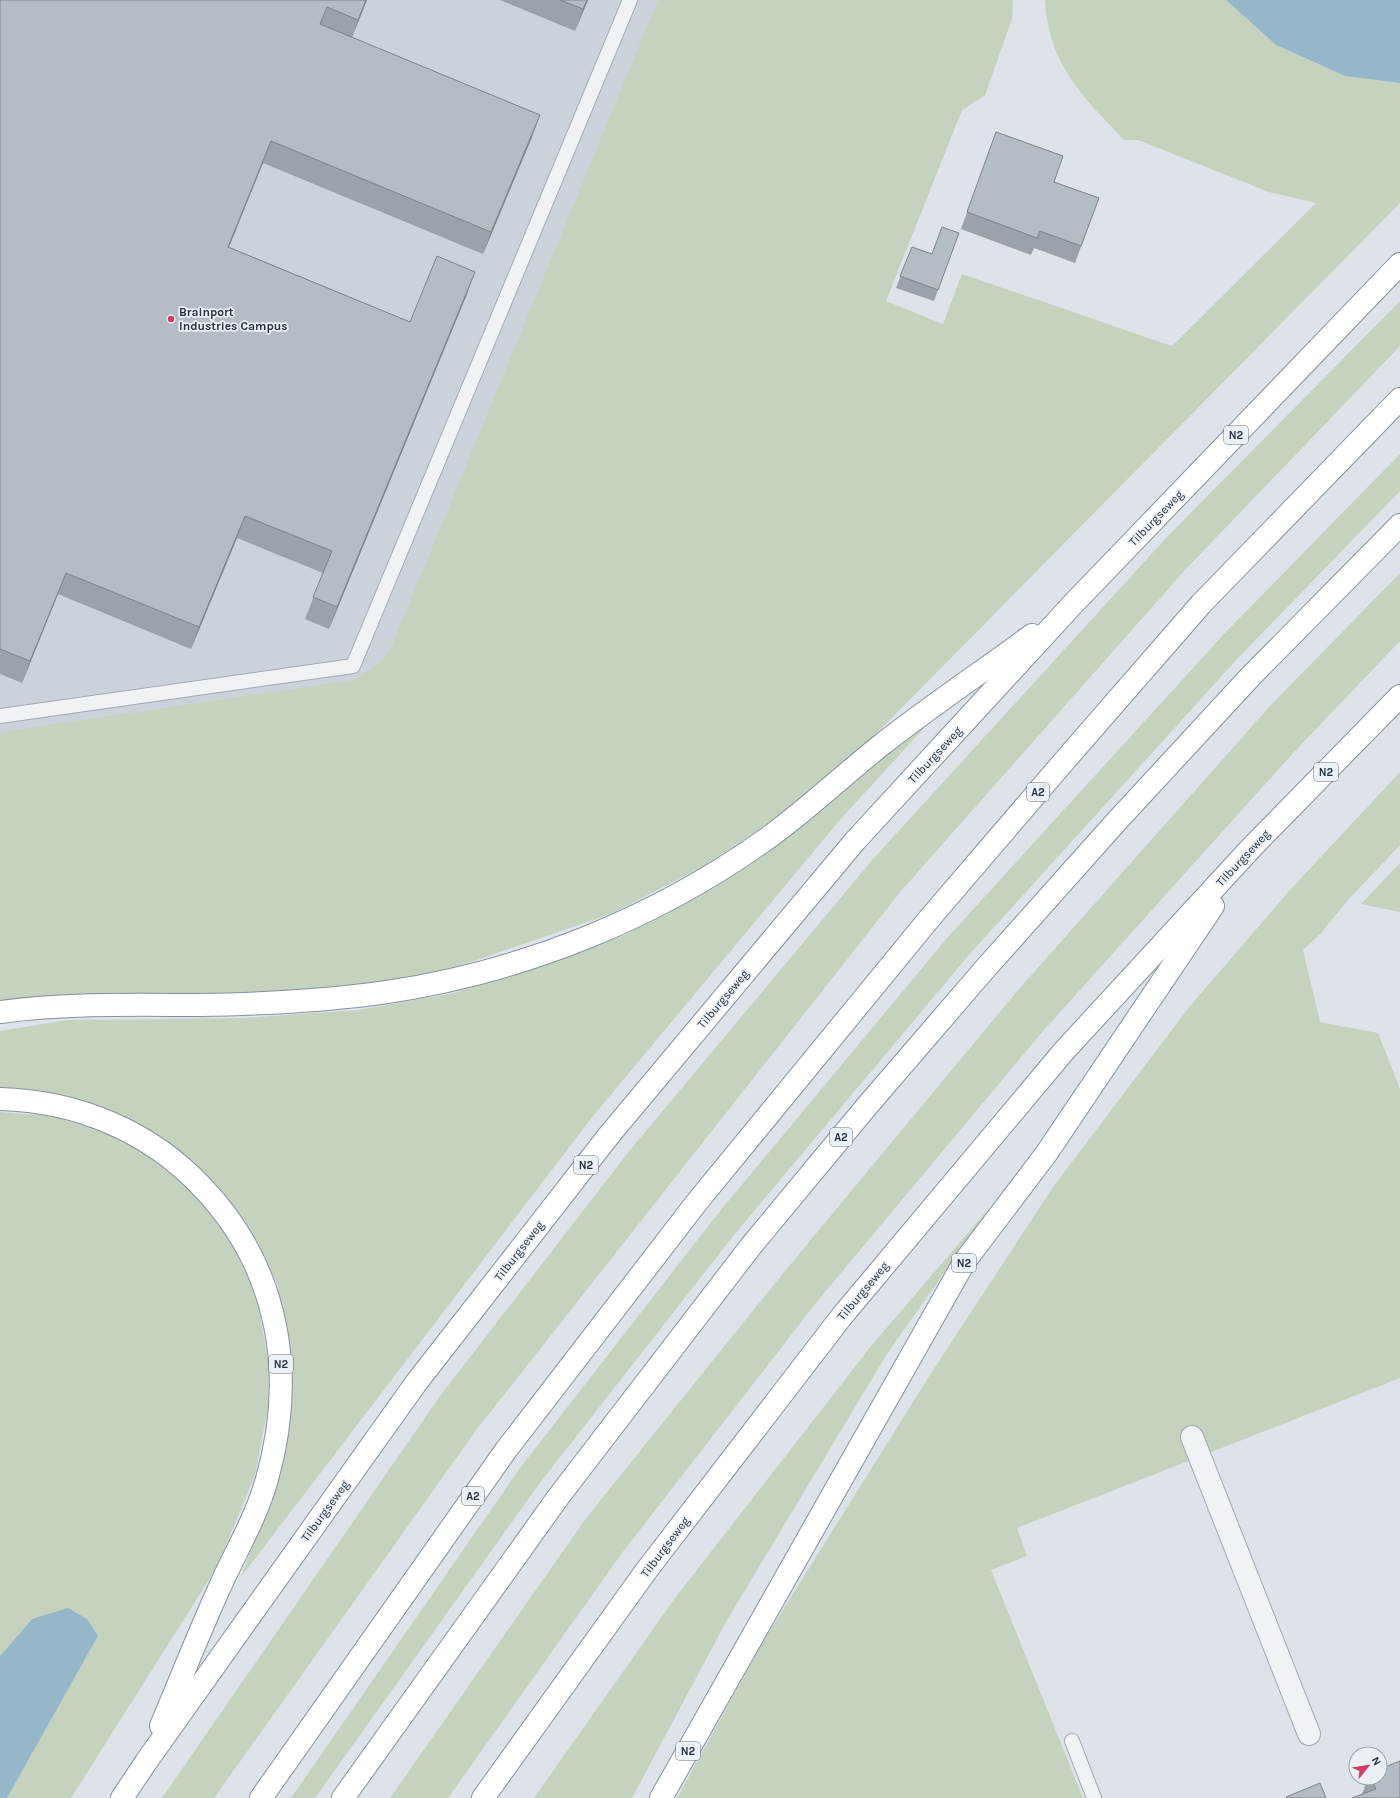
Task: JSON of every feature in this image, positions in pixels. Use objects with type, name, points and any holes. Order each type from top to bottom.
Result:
[{"type":"highway","name":"Tilburgseweg","points":[[122,1798],[146,1762],[416,1383],[610,1134],[855,841],[1072,605],[1400,264]]},
{"type":"highway","name":"A2","points":[[261,1798],[506,1450],[702,1196],[924,925],[1201,604],[1400,400]]},
{"type":"highway","name":"A2","points":[[343,1798],[559,1496],[776,1215],[984,970],[1116,822],[1250,677],[1400,525]]},
{"type":"highway","name":"N2","points":[[0,1012],[68,1006],[201,1005],[293,1001],[387,992],[457,979],[506,966],[591,936],[682,892],[765,840],[817,801],[880,747],[1072,605]]},
{"type":"highway","name":"Tilburgseweg","points":[[483,1798],[646,1571],[842,1316],[1064,1051],[1252,847],[1400,696]]},
{"type":"highway","name":"N2","points":[[661,1798],[965,1261],[1046,1154],[1252,847]]},
{"type":"highway","name":"N2","points":[[0,1099],[28,1100],[54,1105],[105,1119],[131,1132],[173,1159],[212,1197],[237,1228],[265,1285],[275,1320],[282,1382],[275,1441],[267,1479],[256,1511],[218,1589],[146,1762]]},
{"type":"street","points":[[1192,1437],[1309,1734]]},
{"type":"lane","points":[[0,716],[353,666],[630,0]]},
{"type":"lane","points":[[1072,1741],[1094,1798]]},
{"type":"shaded area","name":"Brainport Industries Campus","points":[[0,0],[669,0],[388,685],[0,739]]},
{"type":"green space","points":[[658,0],[1013,0],[1012,19],[985,95],[962,110],[886,301],[943,324],[962,274],[1172,346],[1316,203],[1269,192],[1138,140],[1124,140],[1094,108],[1070,78],[1053,43],[1048,23],[1045,0],[1226,0],[1276,45],[1345,76],[1400,83],[1400,203],[872,738],[811,792],[704,866],[613,913],[451,969],[355,987],[242,994],[0,1004],[0,732],[354,680],[369,671],[382,660],[390,650]]},
{"type":"green space","points":[[1400,301],[1400,346],[1185,570],[901,891],[477,1429],[214,1798],[162,1798],[440,1396],[630,1150],[874,858],[1167,537]]},
{"type":"green space","points":[[1400,454],[1400,491],[1238,658],[968,956],[734,1235],[539,1484],[315,1798],[291,1798],[520,1468],[716,1216],[948,937],[1225,633]]},
{"type":"green space","points":[[1400,573],[1400,641],[1295,751],[1044,1030],[819,1299],[622,1553],[448,1798],[390,1798],[587,1517],[785,1271],[1013,996],[1270,706]]},
{"type":"green space","points":[[920,724],[924,728],[838,822],[593,1116],[241,1577],[275,1484],[285,1328],[278,1286],[260,1247],[242,1217],[217,1185],[179,1151],[110,1111],[56,1094],[0,1089],[0,1031],[68,1020],[242,1018],[358,1010],[454,993],[624,935],[714,887],[769,851]]},
{"type":"green space","points":[[1400,772],[1400,845],[1349,899],[1321,933],[1303,950],[1320,1022],[1378,1033],[1400,1089],[1400,1378],[1017,1528],[1027,1556],[991,1570],[1083,1798],[677,1798],[764,1640],[930,1375],[1053,1187],[1190,1006],[1290,890]]},
{"type":"green space","points":[[1400,863],[1400,912],[1361,904]]},
{"type":"green space","points":[[0,1112],[51,1116],[103,1131],[136,1148],[185,1185],[207,1208],[231,1243],[249,1280],[258,1304],[269,1366],[268,1408],[255,1475],[217,1567],[71,1798],[7,1798],[98,1636],[32,1619],[0,1656]]},
{"type":"green space","points":[[991,1206],[887,1354],[727,1620],[632,1798],[534,1798],[675,1598],[872,1345]]},
{"type":"water","points":[[1226,0],[1400,0],[1400,83],[1345,76],[1276,45]]},
{"type":"water","points":[[68,1608],[87,1619],[98,1636],[7,1798],[0,1798],[0,1656],[32,1619]]},
{"type":"building","name":"Brainport Industries Campus","points":[[0,0],[366,0],[358,20],[327,7],[320,24],[540,115],[491,232],[271,141],[228,247],[410,322],[437,256],[475,272],[337,607],[313,597],[332,551],[245,516],[199,627],[66,573],[30,661],[0,649]]},
{"type":"building","points":[[560,0],[587,0],[583,9]]},
{"type":"building","points":[[996,132],[1063,156],[1054,182],[1099,198],[1081,246],[1040,231],[1037,238],[967,212]]},
{"type":"building","points":[[942,227],[959,233],[938,290],[900,276],[912,247],[932,254]]},
{"type":"building","points":[[1400,1761],[1400,1798],[1352,1798],[1376,1789],[1375,1786],[1388,1786],[1388,1766]]},
{"type":"building","points":[[1320,1783],[1326,1798],[1286,1797]]},
{"type":"place","name":"Brainport Industries Campus","points":[[171,319]]}]
